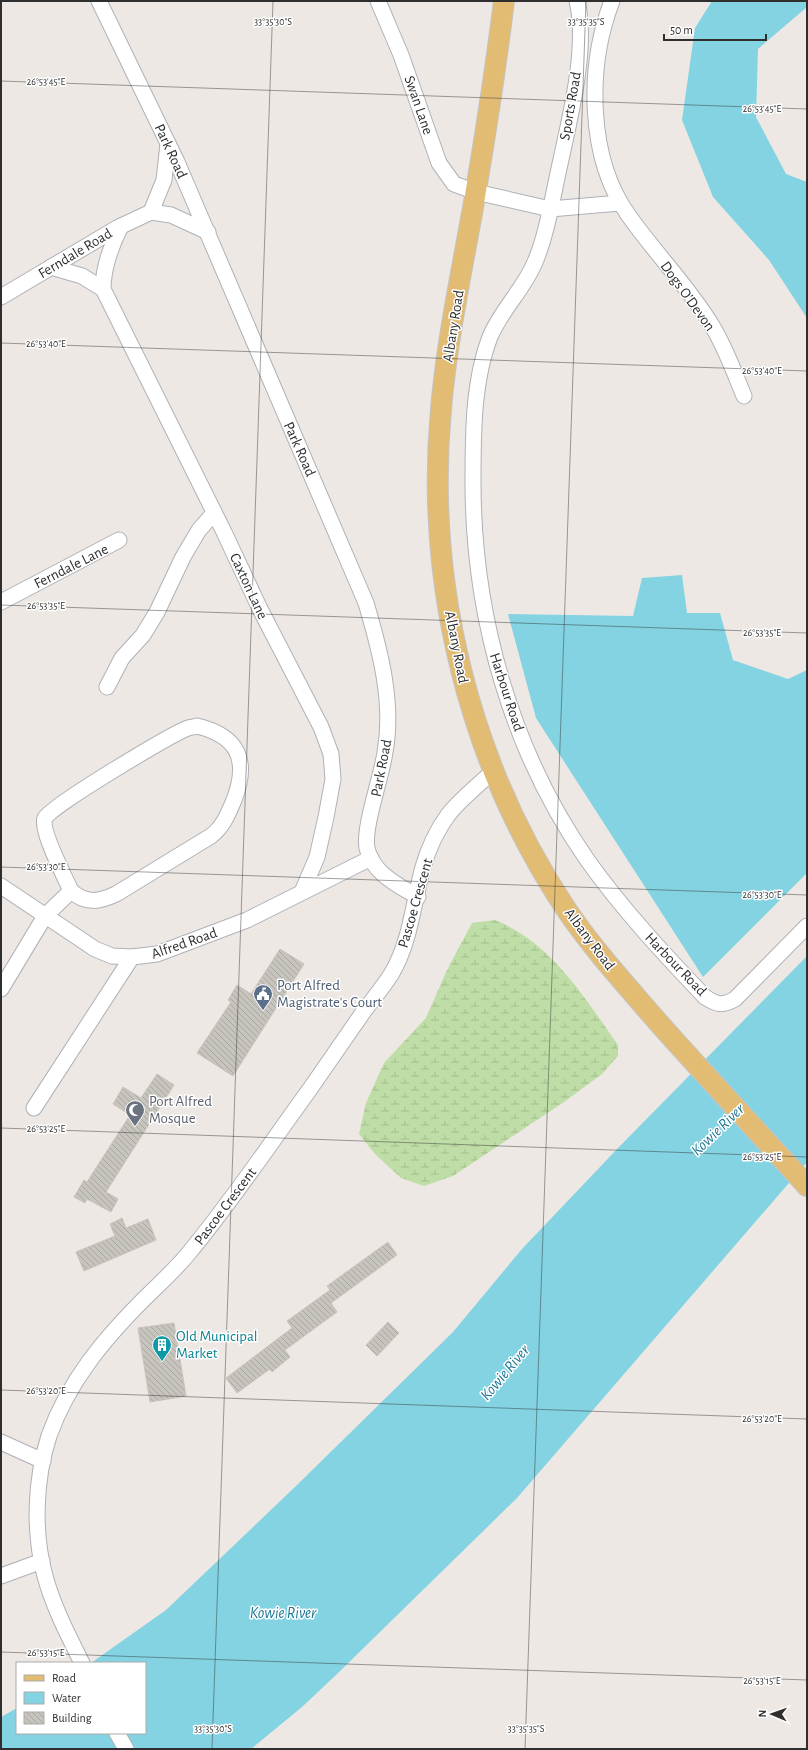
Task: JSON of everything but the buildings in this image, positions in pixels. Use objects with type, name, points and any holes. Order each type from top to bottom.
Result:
[{"type":"main road","name":"Albany Road","points":[[504,1],[476,192],[443,391],[439,431],[438,498],[442,555],[456,646],[471,712],[493,771],[537,862],[568,911],[610,966],[682,1049],[807,1186]]},
{"type":"street","name":"Park Road","points":[[99,1],[168,143],[208,232],[366,603],[377,641],[389,723],[385,753],[367,838],[367,848],[376,868],[384,875],[418,897]]},
{"type":"street","name":"Swan Lane","points":[[378,1],[401,55],[439,163],[454,184],[476,192],[550,209],[620,203]]},
{"type":"street","name":"Sports Road","points":[[550,209],[575,84],[580,38],[580,15],[577,1]]},
{"type":"street","name":"Dogs O'Devon","points":[[612,1],[602,36],[596,87],[598,137],[605,169],[620,203],[650,244],[685,285],[712,325],[744,396]]},
{"type":"street","points":[[168,143],[164,180],[151,212],[171,215],[208,232]]},
{"type":"street","name":"Harbour Road","points":[[550,209],[541,247],[525,284],[496,325],[491,336],[480,376],[475,416],[473,500],[476,558],[487,627],[506,695],[538,777],[572,837],[589,862],[638,924],[705,997],[715,1003],[724,1005],[735,1000],[807,926]]},
{"type":"street","name":"Ferndale Road","points":[[1,297],[121,226],[151,212]]},
{"type":"street","name":"Caxton Lane","points":[[121,226],[112,244],[104,268],[103,289],[260,609],[321,727],[331,754],[333,779],[326,817],[317,857],[302,892]]},
{"type":"street","points":[[51,267],[82,276],[103,289]]},
{"type":"street","points":[[107,687],[122,658],[143,635],[157,612],[183,557],[200,530],[214,513]]},
{"type":"street","name":"Ferndale Lane","points":[[1,602],[119,540]]},
{"type":"street","points":[[197,726],[208,729],[221,734],[231,742],[240,759],[241,778],[226,819],[217,831],[116,894],[103,900],[95,902],[81,898],[71,891],[44,830],[45,818],[49,812],[69,797],[189,728],[197,726]]},
{"type":"street","name":"Pascoe Crescent","points":[[80,1658],[59,1615],[49,1588],[42,1561],[38,1511],[38,1488],[43,1461],[55,1421],[81,1371],[126,1316],[170,1274],[201,1238],[240,1187],[392,971],[407,936],[418,897],[424,865],[440,827],[448,814],[493,771]]},
{"type":"street","name":"Alfred Road","points":[[1,886],[104,954],[132,957],[158,954],[234,925],[371,858]]},
{"type":"street","points":[[1,989],[45,916],[71,891]]},
{"type":"street","points":[[34,1108],[132,957]]},
{"type":"street","points":[[1,1442],[43,1461]]},
{"type":"street","points":[[1,1576],[42,1561]]},
{"type":"street","points":[[118,1734],[126,1749]]},
{"type":"green space","points":[[495,920],[515,930],[533,942],[565,973],[593,1009],[618,1045],[618,1056],[602,1074],[564,1102],[453,1176],[424,1186],[401,1178],[375,1154],[359,1134],[366,1103],[384,1063],[426,1018],[447,970],[472,923]]},
{"type":"water","points":[[712,1],[807,1],[807,7],[758,49],[756,117],[786,174],[807,182],[807,318],[769,260],[713,197],[682,120],[695,28]]},
{"type":"water","points":[[682,575],[687,613],[720,613],[733,660],[788,679],[807,670],[807,873],[703,977],[536,718],[508,614],[633,616],[642,578]]},
{"type":"water","name":"Kowie River","points":[[807,956],[807,1162],[517,1498],[337,1674],[302,1707],[251,1749],[1,1749],[1,1717],[16,1709],[16,1734],[146,1734],[146,1662],[92,1662],[166,1610],[296,1486],[453,1332],[522,1249],[619,1147]]},
{"type":"place","name":"Port Alfred Magistrate's Court","points":[[263,1011]]},
{"type":"place","name":"Port Alfred Mosque","points":[[135,1127]]},
{"type":"place","name":"Old Municipal Market","points":[[162,1362]]}]
